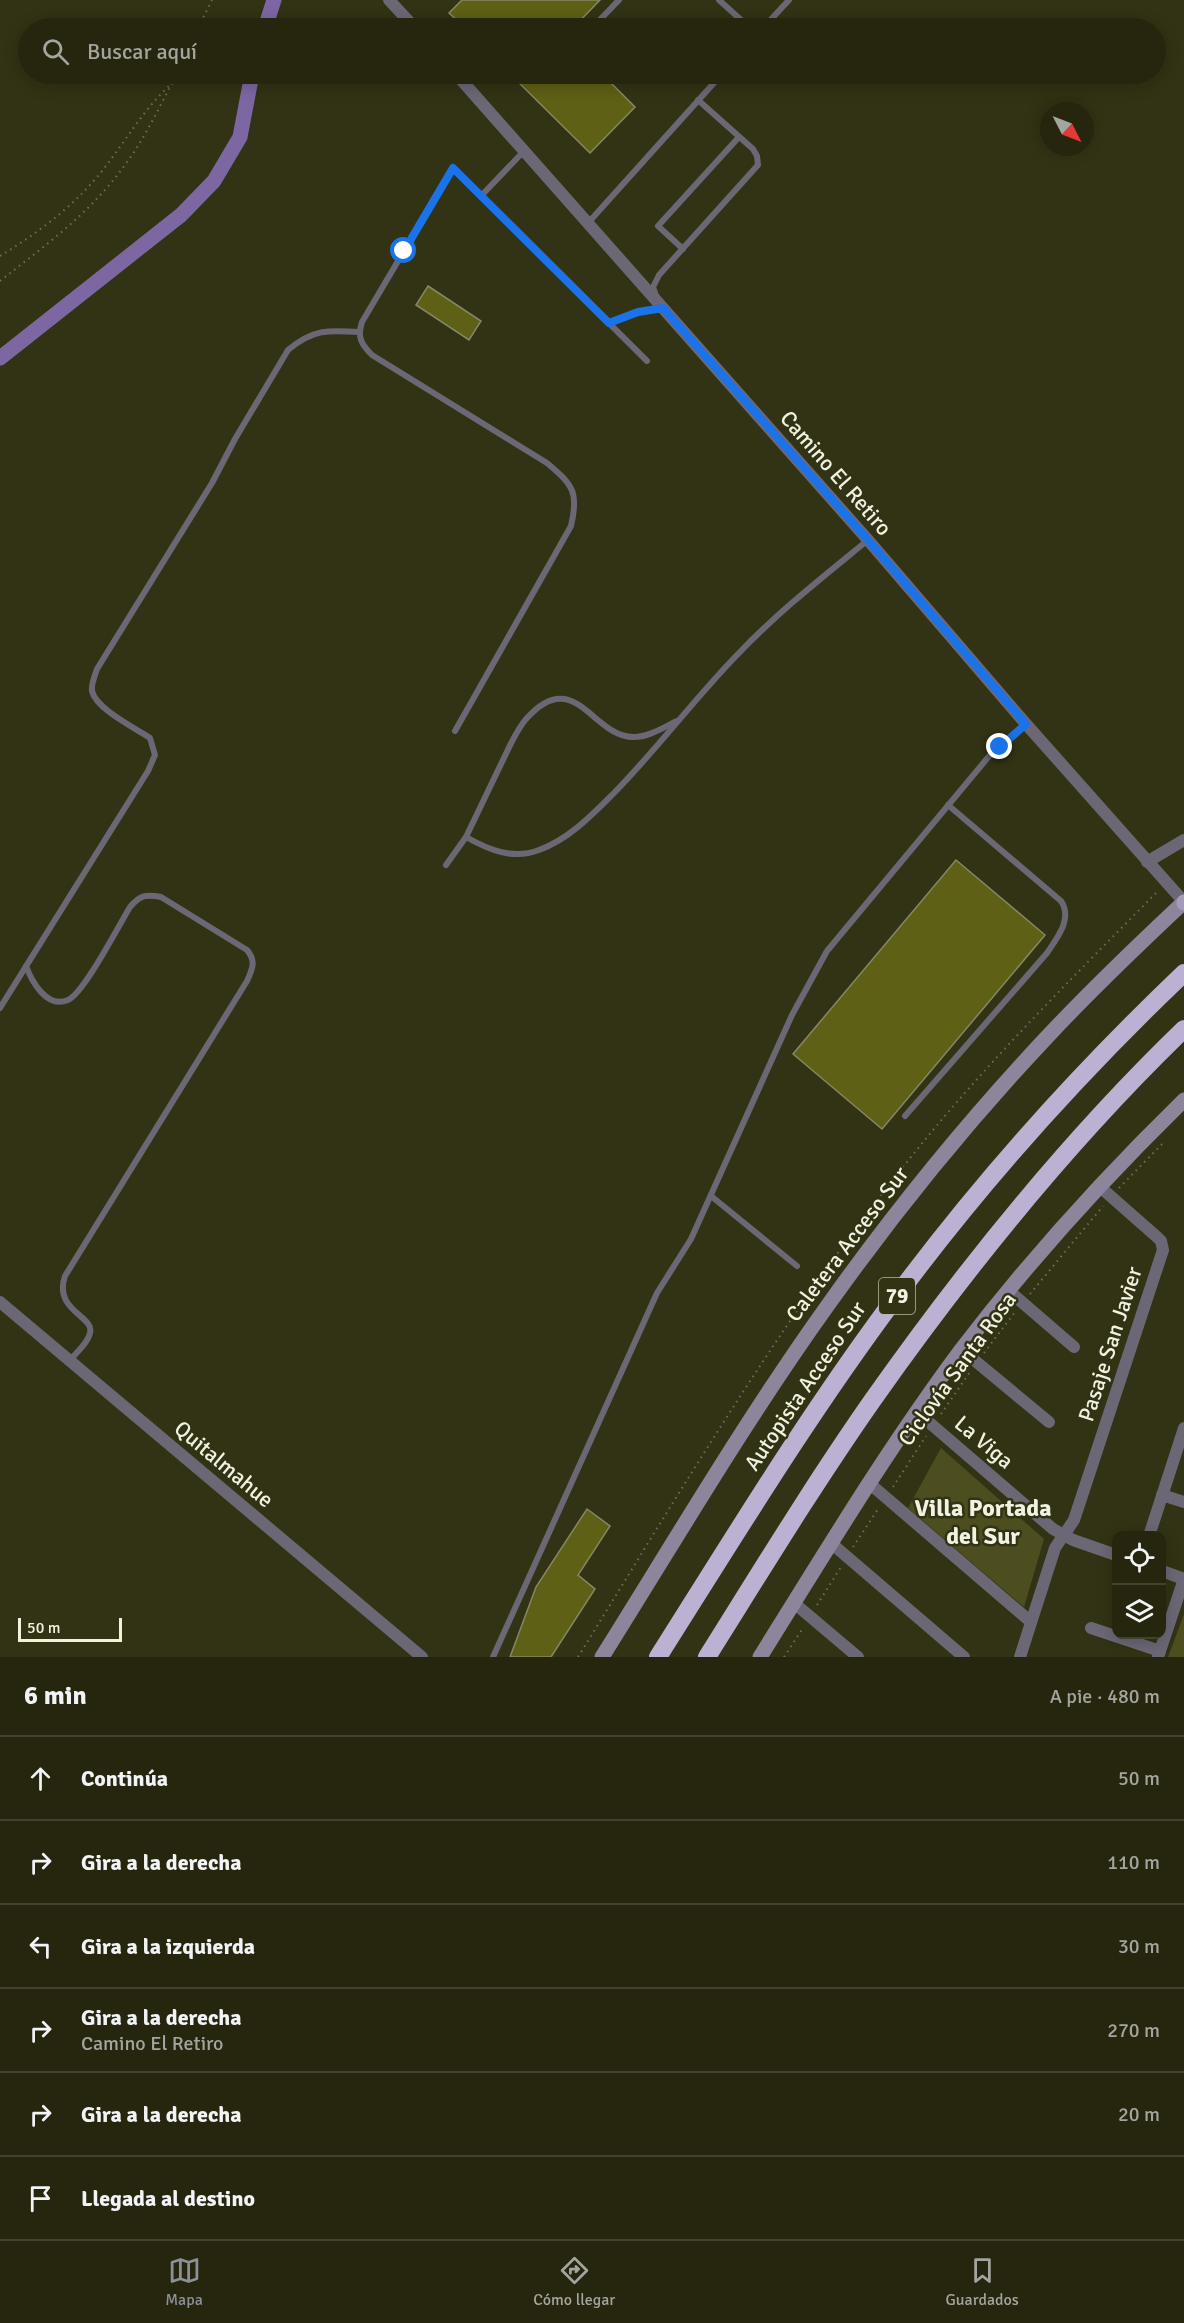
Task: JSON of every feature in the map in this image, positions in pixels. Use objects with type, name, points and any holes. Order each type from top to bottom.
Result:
[{"type":"highway","name":"Autopista Acceso Sur","points":[[658,1657],[815,1411],[921,1263],[984,1184],[1059,1099],[1184,973]]},
{"type":"highway","name":"79","points":[[707,1657],[830,1463],[884,1384],[947,1299],[1092,1124],[1184,1029]]},
{"type":"main road","name":"Caletera Acceso Sur","points":[[602,1657],[797,1350],[884,1230],[954,1142],[1024,1062],[1088,994],[1184,902]]},
{"type":"main road","points":[[760,1657],[868,1483],[962,1350],[1099,1186],[1184,1100]]},
{"type":"street","points":[[389,0],[406,18]]},
{"type":"street","name":"Camino El Retiro","points":[[465,84],[1184,902]]},
{"type":"street","points":[[1147,861],[1184,840]]},
{"type":"street","name":"Pasaje San Javier","points":[[1020,1657],[1055,1548],[1074,1520],[1163,1250],[1161,1241],[1099,1186]]},
{"type":"street","points":[[1009,1291],[1074,1347]]},
{"type":"street","name":"Quitalmahue","points":[[0,1302],[422,1657]]},
{"type":"street","points":[[962,1350],[1049,1422]]},
{"type":"street","name":"La Viga","points":[[917,1412],[1063,1536],[1112,1554]]},
{"type":"street","points":[[1151,1531],[1184,1428]]},
{"type":"street","points":[[868,1483],[1031,1622]]},
{"type":"street","points":[[1162,1495],[1184,1502]]},
{"type":"street","points":[[831,1543],[964,1657]]},
{"type":"street","points":[[1091,1628],[1159,1654],[1184,1579],[1166,1573]]},
{"type":"street","points":[[794,1603],[858,1657]]},
{"type":"lane","points":[[602,18],[619,0]]},
{"type":"lane","points":[[719,0],[739,18]]},
{"type":"lane","points":[[772,18],[789,0]]},
{"type":"lane","points":[[588,223],[713,84]]},
{"type":"lane","points":[[609,323],[660,305],[653,287],[659,275],[758,165],[758,156],[698,100]]},
{"type":"lane","points":[[683,249],[658,226],[739,137]]},
{"type":"lane","points":[[481,196],[525,150]]},
{"type":"lane","points":[[455,731],[571,526],[575,506],[574,489],[547,463],[372,355],[361,344],[359,332],[362,322],[453,168],[647,361]]},
{"type":"lane","points":[[0,1008],[148,771],[155,755],[150,738],[102,706],[94,698],[91,688],[97,669],[212,483],[234,439],[288,350],[300,340],[314,333],[328,330],[359,332]]},
{"type":"lane","points":[[466,837],[502,853],[517,855],[538,851],[565,837],[594,813],[619,787],[739,652],[804,593],[868,540]]},
{"type":"lane","points":[[446,865],[466,837],[513,739],[527,718],[552,700],[565,700],[580,704],[606,728],[620,735],[633,737],[647,735],[680,720]]},
{"type":"lane","points":[[494,1657],[657,1293],[683,1255],[792,1015],[827,951],[990,755],[1026,724]]},
{"type":"lane","points":[[905,1116],[1047,953],[1059,935],[1066,913],[1061,902],[948,805]]},
{"type":"lane","points":[[26,966],[31,980],[46,998],[59,1001],[69,999],[84,984],[130,907],[137,898],[146,894],[161,897],[247,950],[253,958],[253,967],[247,981],[65,1276],[62,1285],[63,1297],[70,1308],[90,1326],[91,1330],[70,1361]]},
{"type":"lane","points":[[711,1196],[797,1266]]},
{"type":"path","points":[[203,18],[212,0]]},
{"type":"path","points":[[0,256],[55,218],[87,188],[102,172],[153,101],[171,84]]},
{"type":"path","points":[[0,281],[78,219],[104,192],[129,160],[171,84]]},
{"type":"path","name":"Ciclovía Santa Rosa","points":[[784,1657],[886,1497],[977,1363],[1023,1303],[1111,1197],[1172,1134]]},
{"type":"shaded area","points":[[941,1448],[1044,1539],[1024,1607],[908,1508]]},
{"type":"shaded area","points":[[1184,1614],[1184,1657],[1168,1657]]},
{"type":"building","points":[[462,0],[600,0],[583,18],[454,18],[449,13]]},
{"type":"building","points":[[520,84],[612,84],[635,107],[590,153]]},
{"type":"building","points":[[428,286],[481,321],[469,340],[416,305]]},
{"type":"building","points":[[956,860],[1045,935],[882,1129],[793,1054]]},
{"type":"building","points":[[587,1509],[610,1526],[578,1575],[595,1589],[551,1657],[510,1657],[536,1587]]},
{"type":"waterway","points":[[268,18],[274,0]]},
{"type":"waterway","points":[[0,358],[181,215],[214,181],[240,137],[250,84]]},
{"type":"district","name":"Villa Portada del Sur","points":[[983,1522]]},
{"type":"route","points":[[404,251],[453,168],[609,323],[638,312],[663,308],[868,540],[1026,724],[1000,747]]}]
